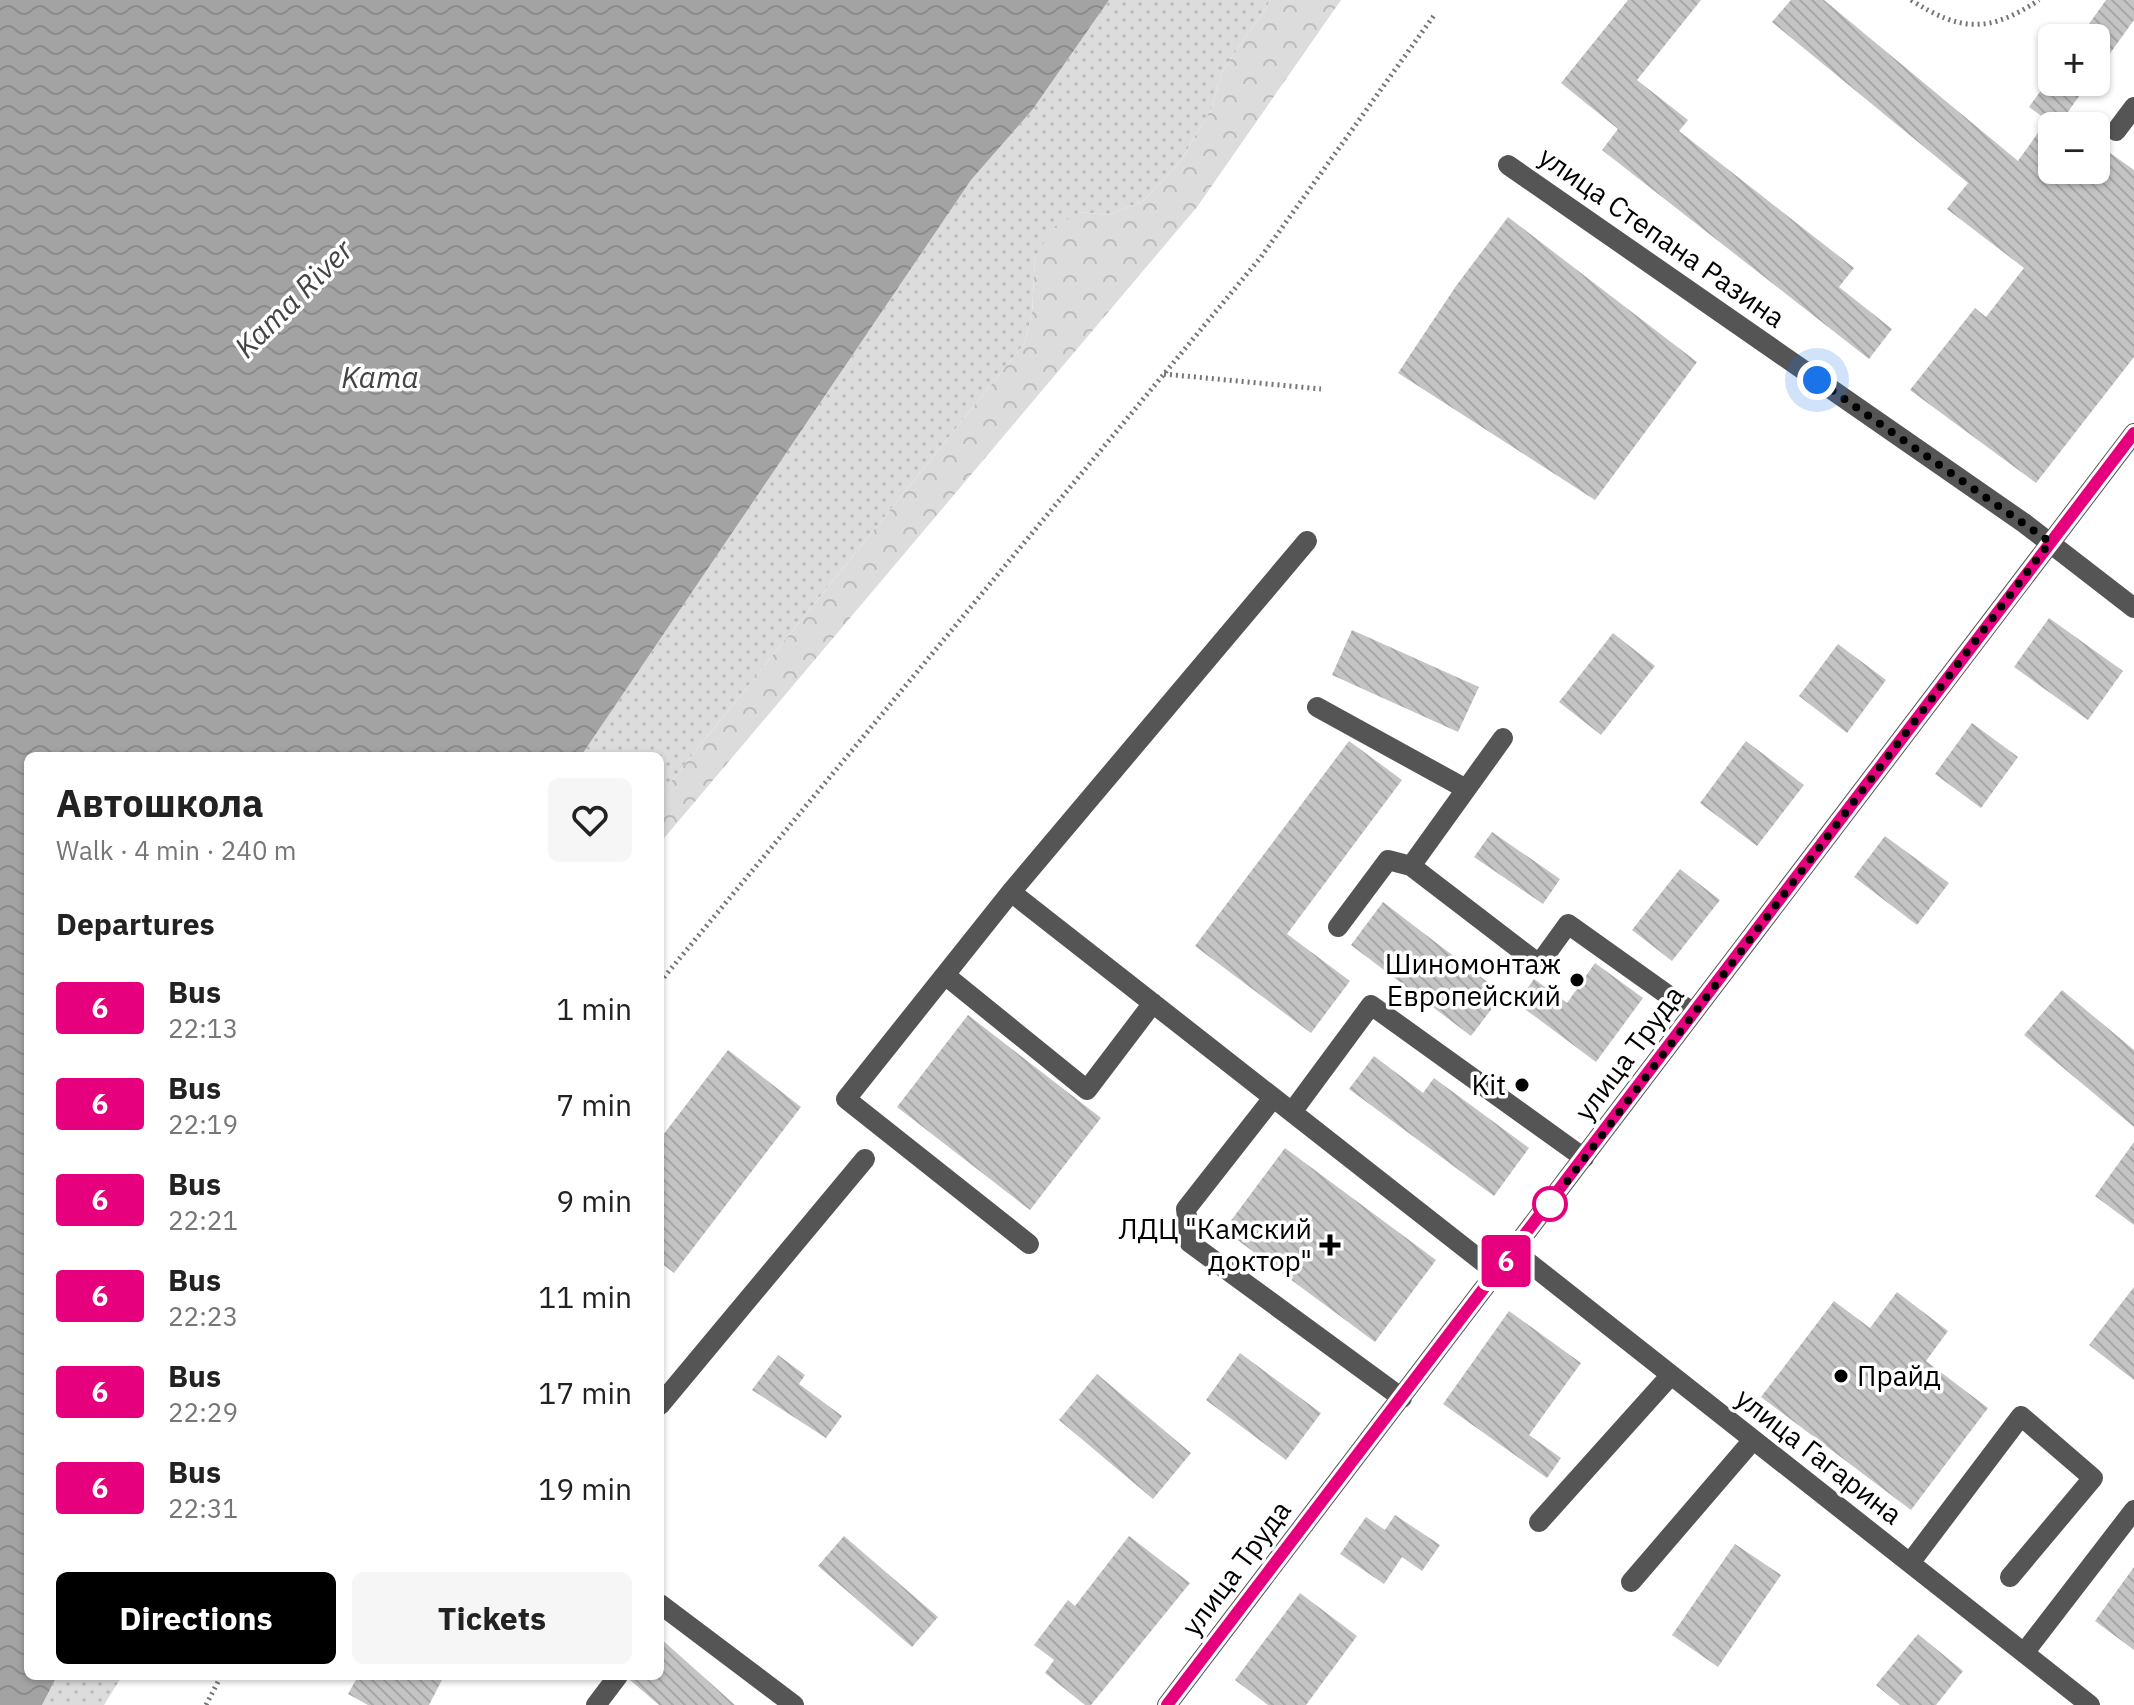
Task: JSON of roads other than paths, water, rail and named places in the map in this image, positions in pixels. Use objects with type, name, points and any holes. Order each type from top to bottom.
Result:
[{"type":"street","points":[[2116,131],[2134,107]]},
{"type":"street","name":"улица Степана Разина","points":[[1508,165],[2050,542],[2134,608]]},
{"type":"street","name":"улица Труда","points":[[1167,1705],[2134,433]]},
{"type":"street","points":[[1029,1244],[846,1099],[1011,892],[1307,541]]},
{"type":"street","points":[[1317,707],[1466,789]]},
{"type":"street","points":[[1411,866],[1503,738]]},
{"type":"street","points":[[1338,927],[1388,860],[1411,866],[1539,964],[1568,924],[1693,1013]]},
{"type":"street","points":[[1011,892],[1497,1273]]},
{"type":"street","points":[[945,975],[1087,1090],[1153,1003]]},
{"type":"street","points":[[1292,1112],[1371,1005],[1584,1158]]},
{"type":"street","points":[[1273,1098],[1186,1209],[1190,1243],[1402,1398]]},
{"type":"street","points":[[664,1400],[865,1159]]},
{"type":"street","name":"улица Гагарина","points":[[1514,1251],[2090,1705]]},
{"type":"street","points":[[1539,1522],[1671,1375]]},
{"type":"street","points":[[1910,1563],[2021,1416],[2093,1478],[2010,1577]]},
{"type":"street","points":[[1631,1582],[1753,1440]]},
{"type":"street","points":[[2024,1653],[2134,1510]]},
{"type":"street","points":[[664,1613],[794,1705]]},
{"type":"street","points":[[596,1705],[615,1680]]},
{"type":"water","name":"Kama","points":[[0,0],[1109,0],[1033,109],[971,180],[584,752],[24,752],[24,1680],[55,1680],[42,1705],[0,1705]]},
{"type":"place","name":"Шиномонтаж Европейский","points":[[1577,980]]},
{"type":"place","name":"Kit","points":[[1522,1085]]},
{"type":"place","name":"ЛДЦ \"Камский доктор\"","points":[[1330,1245]]},
{"type":"place","name":"Прайд","points":[[1841,1376]]},
{"type":"water label","name":"Kama River","points":[[294,299]]}]
